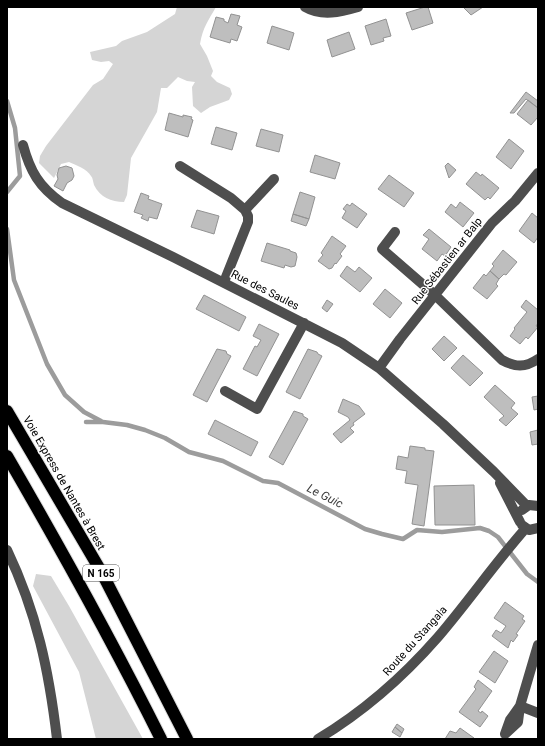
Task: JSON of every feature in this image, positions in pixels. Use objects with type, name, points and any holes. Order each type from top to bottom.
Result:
[{"type":"highway","name":"Voie Express de Nantes à Brest","points":[[7,411],[102,574],[187,739]]},
{"type":"highway","name":"N 165","points":[[7,456],[87,595],[161,739]]},
{"type":"street","points":[[305,7],[318,12],[330,13],[358,7]]},
{"type":"street","name":"Rue des Saules","points":[[23,145],[27,160],[33,173],[43,187],[52,196],[84,214],[224,282],[342,343],[379,368],[443,424],[494,472],[534,505]]},
{"type":"street","points":[[180,166],[232,198],[245,210],[248,216],[248,222],[240,244],[224,282]]},
{"type":"street","name":"Rue Sébastien ar Balp","points":[[379,368],[400,339],[492,223],[515,201],[538,173]]},
{"type":"street","points":[[245,210],[274,179]]},
{"type":"street","points":[[395,232],[382,249],[435,295],[502,360],[512,365],[520,366],[538,359]]},
{"type":"street","points":[[225,391],[257,409],[304,323]]},
{"type":"street","name":"Rue des Saules","points":[[494,472],[522,525]]},
{"type":"street","name":"Route du Stangala","points":[[318,739],[370,702],[406,672],[442,632],[510,546],[522,525],[520,514],[521,511],[534,505]]},
{"type":"street","points":[[522,525],[532,530],[538,528]]},
{"type":"street","points":[[7,550],[17,571],[39,634],[48,675],[57,739]]},
{"type":"street","points":[[503,737],[518,722],[520,706],[538,645]]},
{"type":"street","points":[[520,706],[538,713]]},
{"type":"shaded area","points":[[177,7],[216,7],[204,29],[200,44],[213,71],[211,76],[217,82],[230,88],[232,94],[229,100],[210,107],[201,113],[193,106],[192,87],[195,82],[187,81],[178,77],[167,88],[161,88],[157,112],[131,158],[127,195],[124,202],[110,200],[103,196],[96,189],[92,178],[87,171],[69,162],[61,164],[54,178],[39,163],[40,156],[93,85],[103,79],[113,64],[109,61],[101,62],[92,60],[90,52],[116,46],[122,41],[147,32],[175,14]]},
{"type":"shaded area","points":[[36,574],[51,576],[143,739],[96,739],[79,672],[33,586]]},
{"type":"building","points":[[428,7],[433,23],[412,30],[406,13]]},
{"type":"building","points":[[463,7],[483,7],[471,15]]},
{"type":"building","points":[[231,14],[240,16],[237,25],[242,27],[237,41],[231,39],[230,43],[210,37],[216,17],[224,19],[224,21],[228,23]]},
{"type":"building","points":[[386,19],[391,36],[383,38],[384,41],[371,45],[365,26]]},
{"type":"building","points":[[272,26],[294,33],[289,50],[267,43]]},
{"type":"building","points":[[349,32],[355,49],[332,57],[327,40]]},
{"type":"building","points":[[526,92],[538,101],[538,108],[526,99],[514,113],[510,113]]},
{"type":"building","points":[[528,100],[538,108],[538,117],[531,125],[517,114]]},
{"type":"building","points":[[169,113],[183,117],[183,115],[192,117],[191,119],[193,120],[188,137],[165,130]]},
{"type":"building","points":[[216,127],[237,133],[232,150],[211,144]]},
{"type":"building","points":[[261,129],[283,135],[279,152],[256,146]]},
{"type":"building","points":[[509,139],[524,151],[511,169],[496,157]]},
{"type":"building","points":[[315,155],[340,163],[335,179],[310,172]]},
{"type":"building","points":[[448,163],[456,170],[449,178],[445,166]]},
{"type":"building","points":[[66,166],[72,168],[74,176],[72,180],[67,183],[63,191],[54,186],[58,179],[57,175],[59,168]]},
{"type":"building","points":[[476,172],[481,176],[482,174],[499,188],[490,199],[488,197],[485,200],[466,184]]},
{"type":"building","points":[[389,175],[414,193],[404,207],[378,189]]},
{"type":"building","points":[[300,192],[315,197],[309,219],[293,214]]},
{"type":"building","points":[[141,193],[149,196],[148,199],[162,204],[157,219],[149,217],[148,221],[141,218],[143,215],[134,212]]},
{"type":"building","points":[[460,202],[474,213],[463,227],[445,212],[451,204],[456,208]]},
{"type":"building","points":[[352,203],[367,214],[357,228],[342,218],[346,211],[343,209],[347,204],[350,206]]},
{"type":"building","points":[[197,210],[219,216],[214,234],[191,227]]},
{"type":"building","points":[[532,213],[538,218],[538,237],[534,243],[519,231]]},
{"type":"building","points":[[293,214],[309,219],[306,226],[291,221]]},
{"type":"building","points":[[429,229],[451,247],[445,256],[442,254],[437,261],[422,249],[429,239],[423,235]]},
{"type":"building","points":[[332,236],[346,246],[340,254],[342,256],[332,268],[329,269],[318,261],[323,255],[321,253]]},
{"type":"building","points":[[267,243],[296,253],[297,257],[295,266],[291,267],[285,265],[284,268],[261,261]]},
{"type":"building","points":[[503,250],[517,262],[506,275],[504,274],[499,279],[490,271],[494,266],[492,264]]},
{"type":"building","points":[[347,266],[355,272],[359,267],[372,278],[360,292],[340,276]]},
{"type":"building","points":[[490,271],[499,279],[496,284],[498,286],[487,299],[473,288],[484,274],[486,276]]},
{"type":"building","points":[[385,289],[402,303],[390,318],[373,304]]},
{"type":"building","points":[[204,295],[246,317],[239,331],[196,309]]},
{"type":"building","points":[[327,300],[333,304],[327,312],[322,308]]},
{"type":"building","points":[[526,300],[538,310],[538,323],[536,326],[538,327],[528,339],[526,337],[520,344],[510,336],[515,329],[514,328],[527,312],[521,307]]},
{"type":"building","points":[[259,324],[279,334],[257,376],[243,369],[255,346],[257,347],[261,340],[253,336]]},
{"type":"building","points":[[444,336],[457,348],[444,361],[432,349]]},
{"type":"building","points":[[217,349],[226,351],[227,354],[231,356],[207,402],[193,395]]},
{"type":"building","points":[[308,349],[317,352],[322,356],[300,399],[286,392]]},
{"type":"building","points":[[463,355],[483,373],[470,386],[451,368]]},
{"type":"building","points":[[495,385],[515,403],[511,408],[518,414],[506,426],[499,420],[504,416],[484,397]]},
{"type":"building","points":[[538,396],[538,409],[534,410],[532,397]]},
{"type":"building","points":[[343,399],[359,406],[365,414],[353,423],[354,425],[350,428],[354,432],[341,443],[333,434],[350,420],[348,417],[338,412]]},
{"type":"building","points":[[294,411],[303,414],[303,416],[308,419],[283,465],[269,457]]},
{"type":"building","points":[[215,420],[258,442],[251,456],[208,434]]},
{"type":"building","points":[[538,430],[538,444],[532,445],[530,432]]},
{"type":"building","points":[[410,446],[434,451],[424,526],[412,524],[418,485],[405,483],[407,471],[396,469],[398,456],[408,458]]},
{"type":"building","points":[[474,485],[475,525],[435,525],[434,486]]},
{"type":"building","points":[[505,602],[524,616],[522,619],[525,621],[516,634],[518,635],[513,642],[511,640],[508,648],[492,636],[496,630],[501,633],[506,626],[494,618]]},
{"type":"building","points":[[494,651],[508,661],[495,683],[479,672]]},
{"type":"building","points":[[478,680],[492,691],[478,711],[481,713],[482,711],[488,716],[480,727],[459,712],[476,689],[474,687]]},
{"type":"building","points":[[397,724],[404,729],[402,733],[395,727]]},
{"type":"building","points":[[395,727],[402,733],[400,737],[392,732]]},
{"type":"building","points":[[460,728],[474,738],[445,739],[450,731],[456,733]]},
{"type":"waterway","points":[[7,101],[15,128],[20,176],[7,192]]},
{"type":"waterway","points":[[7,229],[14,280],[47,364],[65,395],[84,412],[101,421]]},
{"type":"waterway","name":"Le Guic","points":[[86,422],[103,422],[127,425],[145,430],[165,438],[189,452],[223,461],[263,481],[278,483],[365,529],[382,534],[403,539],[417,530],[442,532],[480,528],[489,531],[498,537],[527,574],[538,582]]}]
